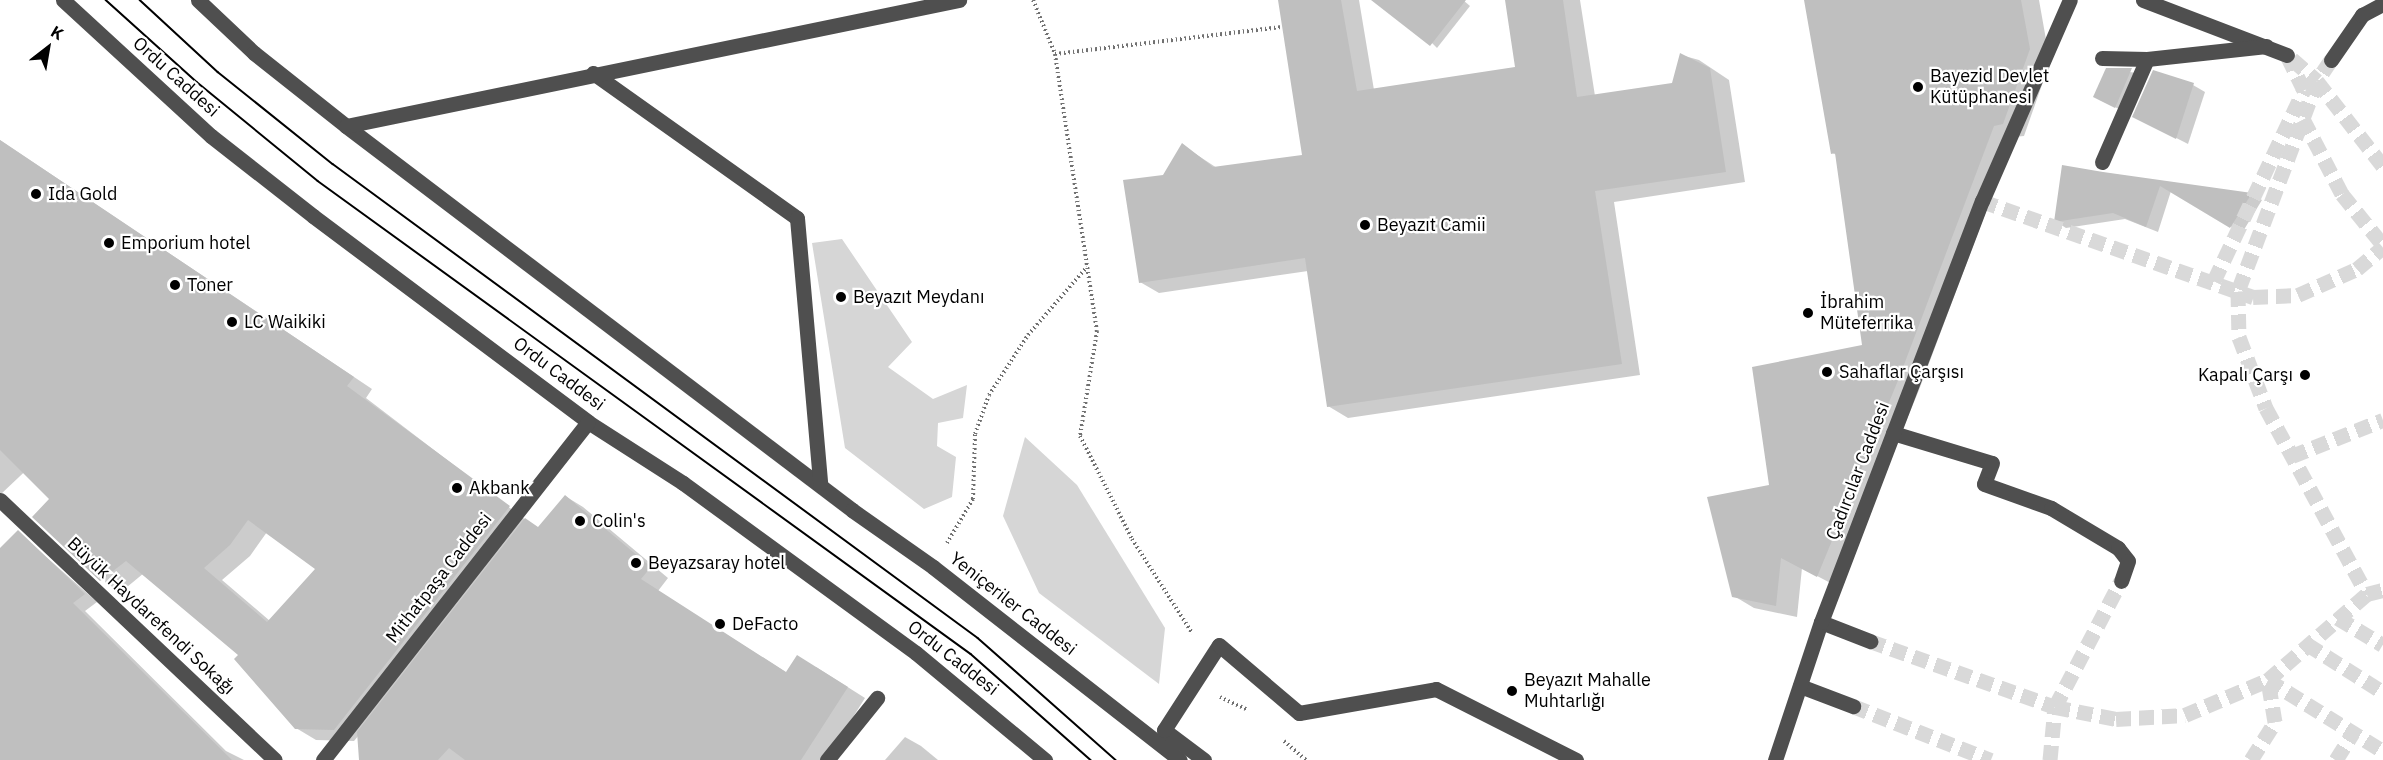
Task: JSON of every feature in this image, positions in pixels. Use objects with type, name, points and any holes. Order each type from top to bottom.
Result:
[{"type":"street","name":"Ordu Caddesi","points":[[63,0],[211,136],[588,422],[683,483],[916,653],[1045,760]]},
{"type":"street","points":[[198,0],[254,53],[346,126],[820,483]]},
{"type":"street","points":[[346,126],[593,73],[959,0]]},
{"type":"street","name":"Çadırcılar Caddesi","points":[[1775,760],[1821,622],[1982,201],[2070,0]]},
{"type":"street","points":[[2144,0],[2287,55]]},
{"type":"street","points":[[2331,60],[2362,15],[2383,4]]},
{"type":"street","points":[[2102,58],[2147,58],[2266,46]]},
{"type":"street","points":[[2102,162],[2147,58]]},
{"type":"street","points":[[593,73],[797,218],[820,483]]},
{"type":"street","name":"Mithatpaşa Caddesi","points":[[323,760],[588,422]]},
{"type":"street","points":[[1893,433],[1992,463],[1984,484],[2051,508],[2118,548],[2128,561],[2121,581]]},
{"type":"street","name":"Yeniçeriler Caddesi","points":[[820,483],[933,567],[1180,760]]},
{"type":"street","name":"Büyük Haydarefendi Sokağı","points":[[0,500],[275,760]]},
{"type":"street","points":[[1821,622],[1870,641]]},
{"type":"street","points":[[1204,760],[1164,730],[1219,645],[1299,713],[1436,689],[1576,760]]},
{"type":"street","points":[[1800,686],[1853,706]]},
{"type":"street","points":[[827,760],[877,698]]},
{"type":"path","points":[[1033,0],[1055,54],[1097,331],[1080,436],[1132,539],[1209,660]]},
{"type":"path","points":[[1055,54],[1282,27]]},
{"type":"path","points":[[933,567],[974,499],[975,434],[989,395],[1028,335],[1088,267]]},
{"type":"path","points":[[1211,692],[1249,711],[1243,701]]},
{"type":"path","points":[[1281,739],[1306,760]]},
{"type":"shaded area","points":[[842,239],[912,342],[888,367],[933,399],[967,385],[963,418],[938,423],[937,446],[956,457],[952,497],[924,509],[845,448],[812,243]]},
{"type":"shaded area","points":[[1025,437],[1077,485],[1165,628],[1159,684],[1039,593],[1003,516]]},
{"type":"building","name":"Beyazıt Camii","points":[[1278,0],[1341,0],[1357,91],[1515,67],[1505,0],[1563,0],[1577,97],[1672,83],[1680,53],[1710,68],[1726,172],[1595,191],[1622,364],[1327,407],[1305,258],[1139,283],[1123,180],[1163,175],[1182,143],[1213,167],[1302,155]]},
{"type":"building","points":[[1371,0],[1466,0],[1430,46]]},
{"type":"building","points":[[1804,0],[2021,0],[2030,49],[2003,124],[1994,126],[1899,378],[1817,577],[1781,558],[1776,606],[1732,597],[1707,497],[1769,485],[1752,367],[1862,345],[1835,153],[1831,154]]},
{"type":"building","points":[[2106,68],[2132,68],[2115,108],[2093,97]]},
{"type":"building","points":[[2153,70],[2194,83],[2176,139],[2132,117]]},
{"type":"building","points":[[0,140],[354,377],[347,386],[510,506],[334,730],[295,729],[234,659],[238,655],[126,561],[100,581],[32,517],[49,499],[0,450]],"holes":[[[248,520],[315,569],[267,622],[204,568],[230,545]]]},
{"type":"building","points":[[2062,165],[2252,193],[2230,228],[2160,186],[2146,227],[2113,213],[2054,222]]},
{"type":"building","points":[[565,495],[651,567],[641,579],[786,672],[797,655],[848,687],[801,760],[465,760],[449,748],[438,760],[359,760],[357,732],[525,518],[538,527]]},
{"type":"building","points":[[18,530],[85,594],[73,603],[232,760],[0,760],[0,548]]},
{"type":"tunnel","points":[[2214,281],[2304,90],[2287,55]]},
{"type":"tunnel","points":[[2292,59],[2317,81],[2383,166]]},
{"type":"tunnel","points":[[2331,60],[2317,81],[2238,291],[2239,337],[2266,408],[2367,594]]},
{"type":"tunnel","points":[[2303,119],[2342,194],[2383,245]]},
{"type":"tunnel","points":[[1982,201],[2253,297],[2298,295],[2357,269],[2383,247]]},
{"type":"tunnel","points":[[2292,456],[2383,420]]},
{"type":"tunnel","points":[[2050,760],[2055,707],[2121,581]]},
{"type":"tunnel","points":[[1870,641],[2055,707],[2116,719],[2185,715],[2268,680],[2367,594],[2383,590]]},
{"type":"tunnel","points":[[2338,618],[2383,645]]},
{"type":"tunnel","points":[[2307,644],[2383,692]]},
{"type":"tunnel","points":[[2268,680],[2383,751]]},
{"type":"tunnel","points":[[2251,760],[2275,722],[2268,680]]},
{"type":"tunnel","points":[[1853,706],[1991,760]]},
{"type":"tunnel","points":[[2336,760],[2353,733]]},
{"type":"tram line","points":[[106,0],[197,82],[318,181],[971,654],[1091,760]]},
{"type":"tram line","points":[[140,0],[218,72],[333,164],[978,638],[1116,760]]},
{"type":"place","name":"Bayezid Devlet Kütüphanesi","points":[[1918,87]]},
{"type":"place","name":"Ida Gold","points":[[36,194]]},
{"type":"place","name":"Beyazıt Camii","points":[[1365,225]]},
{"type":"place","name":"Emporium hotel","points":[[109,243]]},
{"type":"place","name":"Toner","points":[[175,285]]},
{"type":"place","name":"Beyazıt Meydanı","points":[[841,297]]},
{"type":"place","name":"İbrahim Müteferrika","points":[[1808,313]]},
{"type":"place","name":"LC Waikiki","points":[[232,322]]},
{"type":"place","name":"Sahaflar Çarşısı","points":[[1827,372]]},
{"type":"place","name":"Kapalı Çarşı","points":[[2305,375]]},
{"type":"place","name":"Akbank","points":[[457,488]]},
{"type":"place","name":"Colin's","points":[[580,521]]},
{"type":"place","name":"Beyazsaray hotel","points":[[636,563]]},
{"type":"place","name":"DeFacto","points":[[720,624]]},
{"type":"place","name":"Beyazıt Mahalle Muhtarlığı","points":[[1512,691]]}]
